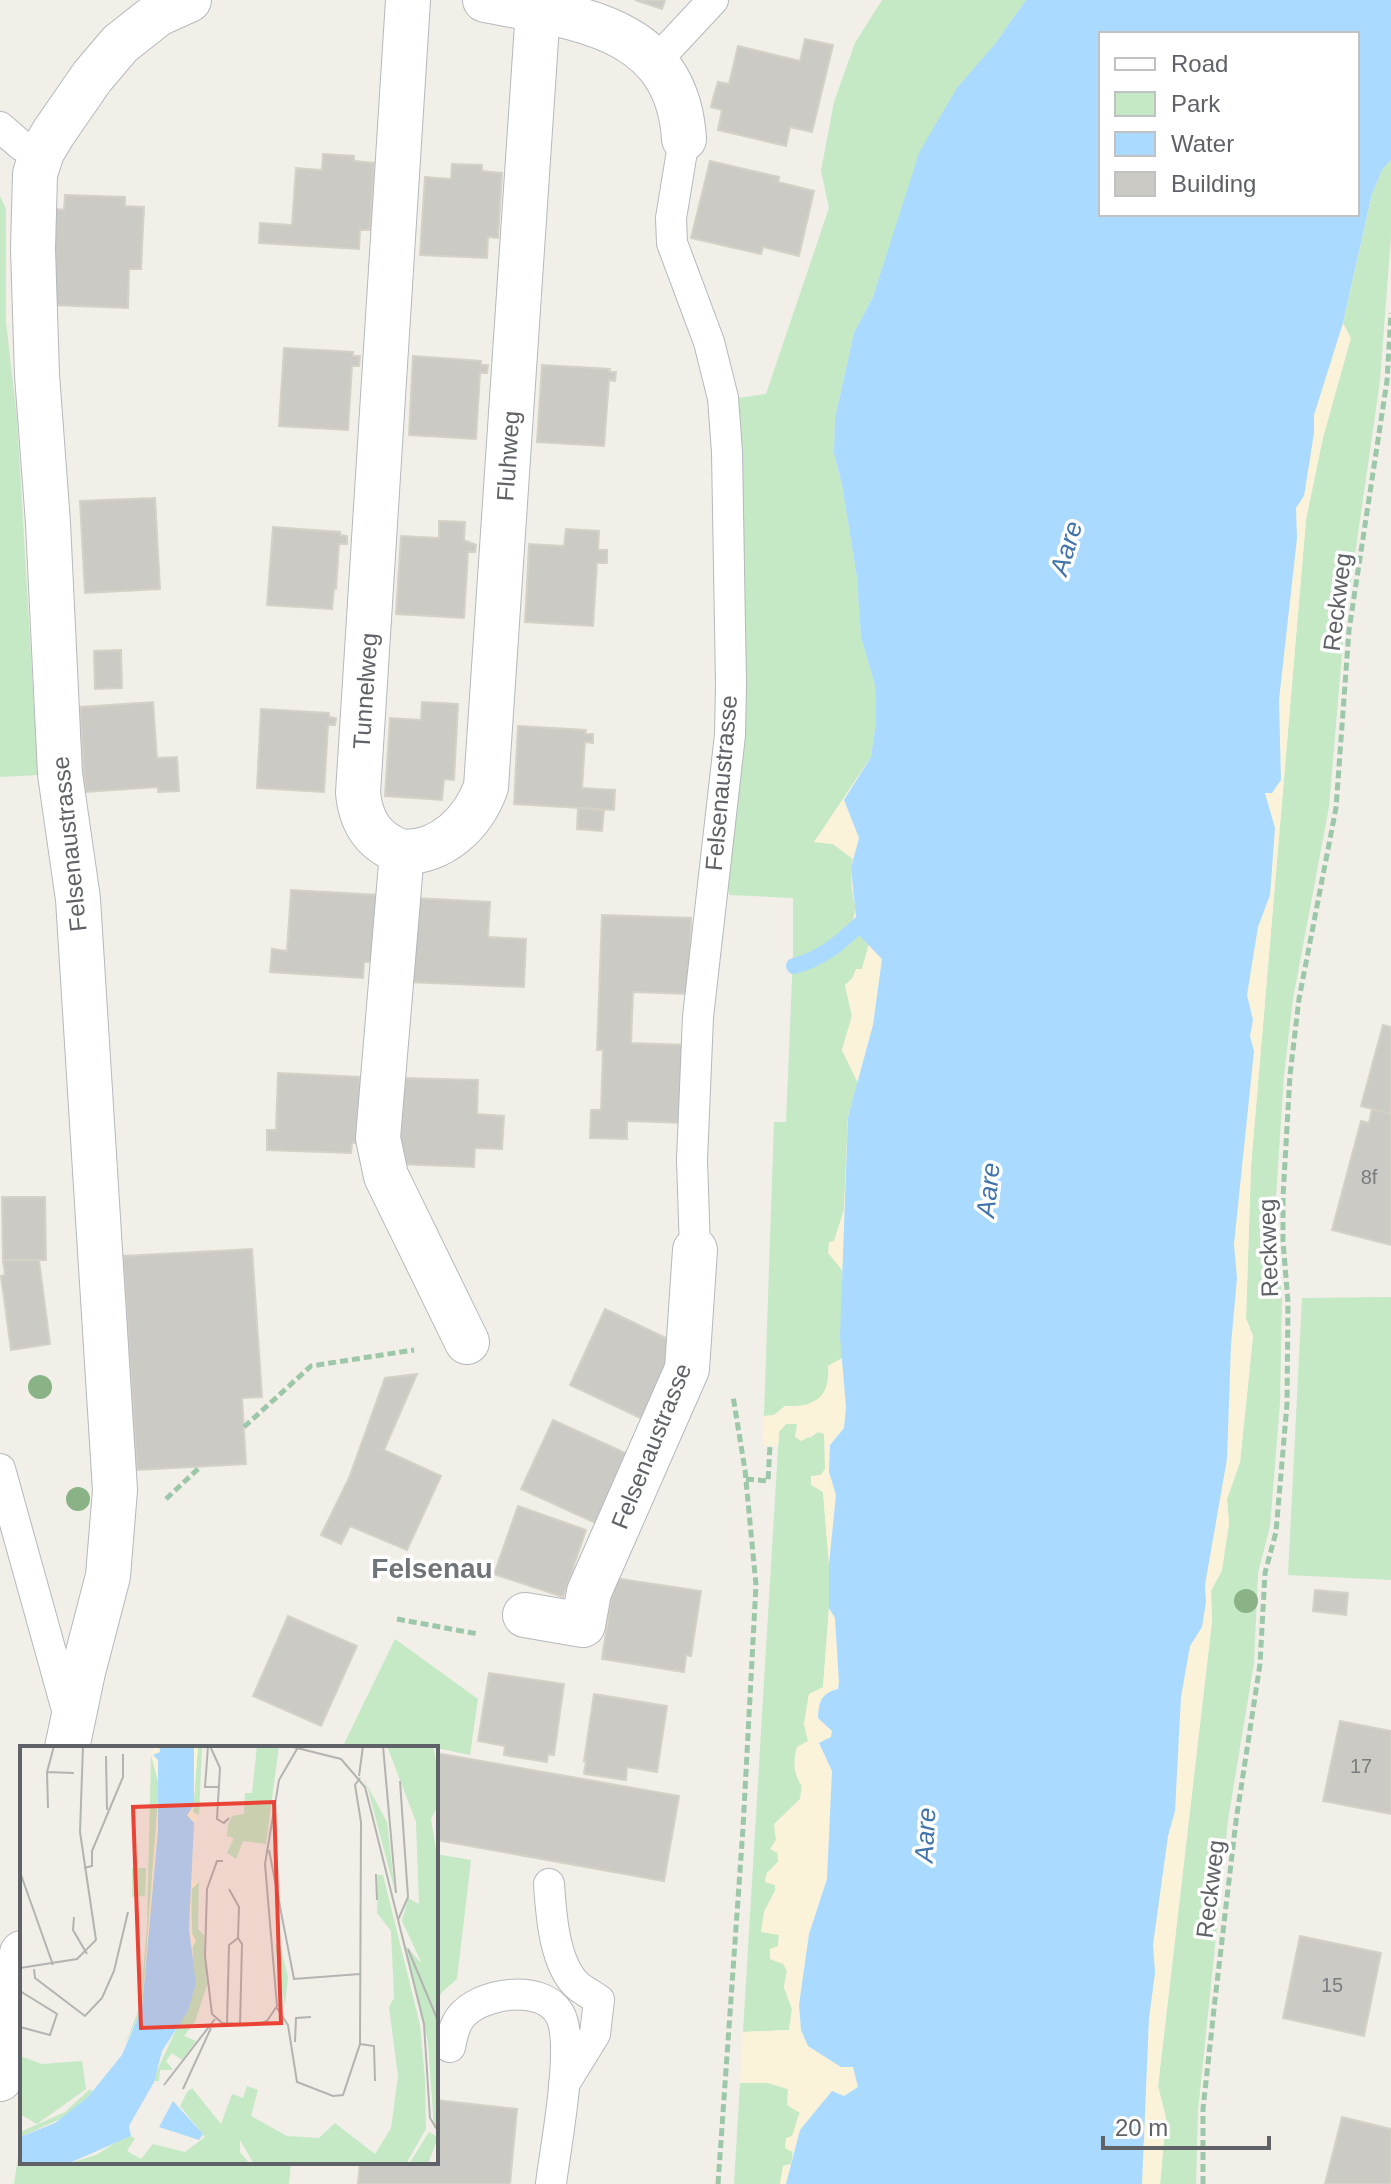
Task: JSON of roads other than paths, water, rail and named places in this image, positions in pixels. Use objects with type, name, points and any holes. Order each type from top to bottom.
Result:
[{"type":"street","name":"Felsenaustrasse","points":[[69,1738],[108,1576],[115,1490],[78,899],[60,774],[48,523],[37,375],[33,249],[35,174],[42,152],[92,77],[120,44],[158,14],[189,0]]},
{"type":"street","name":"Tunnelweg","points":[[402,852],[385,846],[374,836],[360,812],[358,793],[408,0]]},
{"type":"street","name":"Felsenaustrasse","points":[[485,0],[538,10],[623,36],[657,60],[674,89],[682,112],[684,139]]},
{"type":"street","name":"Fluhweg","points":[[402,852],[429,848],[457,833],[480,805],[486,787],[538,10]]},
{"type":"street","points":[[402,852],[378,1138],[380,1156],[386,1176],[467,1342]]},
{"type":"street","name":"Felsenaustrasse","points":[[525,1615],[583,1625],[589,1592],[687,1369],[695,1250]]},
{"type":"street","points":[[0,2079],[20,1964]]},
{"type":"lane","points":[[657,60],[700,7]]},
{"type":"lane","points":[[0,127],[22,146],[42,152]]},
{"type":"lane","name":"Felsenaustrasse","points":[[684,139],[671,218],[672,243],[709,342],[723,398],[727,452],[730,656],[730,735],[698,1017],[692,1160],[695,1250]]},
{"type":"lane","points":[[0,1469],[69,1738]]},
{"type":"lane","points":[[549,1884],[551,1921],[566,1969],[576,1985],[599,2000],[595,2034],[563,2086]]},
{"type":"lane","points":[[450,2047],[459,2019],[469,2008],[483,2000],[502,1994],[525,1995],[543,2000],[558,2011],[565,2032],[563,2086],[551,2184]]},
{"type":"water","name":"Aare","points":[[1026,0],[1391,0],[1391,160],[1382,170],[1372,194],[1343,323],[1314,415],[1304,496],[1296,508],[1297,538],[1279,700],[1281,780],[1272,793],[1265,793],[1275,828],[1270,895],[1258,927],[1247,995],[1253,1020],[1250,1036],[1254,1051],[1234,1244],[1237,1278],[1227,1459],[1205,1585],[1202,1627],[1190,1646],[1181,1697],[1175,1811],[1168,1836],[1153,1945],[1155,1973],[1149,2018],[1142,2184],[786,2184],[800,2130],[832,2091],[844,2096],[858,2087],[853,2067],[841,2067],[808,2046],[801,2030],[799,2005],[809,1934],[827,1879],[832,1771],[819,1743],[831,1737],[832,1731],[818,1718],[818,1712],[822,1699],[838,1689],[839,1682],[835,1618],[829,1608],[829,1564],[836,1495],[829,1472],[830,1445],[844,1428],[846,1407],[840,1337],[848,1117],[873,1025],[882,959],[850,926],[856,917],[851,868],[859,838],[844,800],[871,757],[876,722],[875,685],[861,637],[857,577],[834,453],[835,418],[854,333],[873,297],[919,153],[957,88],[995,44]]},
{"type":"waterway","points":[[794,966],[825,953],[868,917]]},
{"type":"district","name":"Felsenau","points":[[432,1568]]}]
